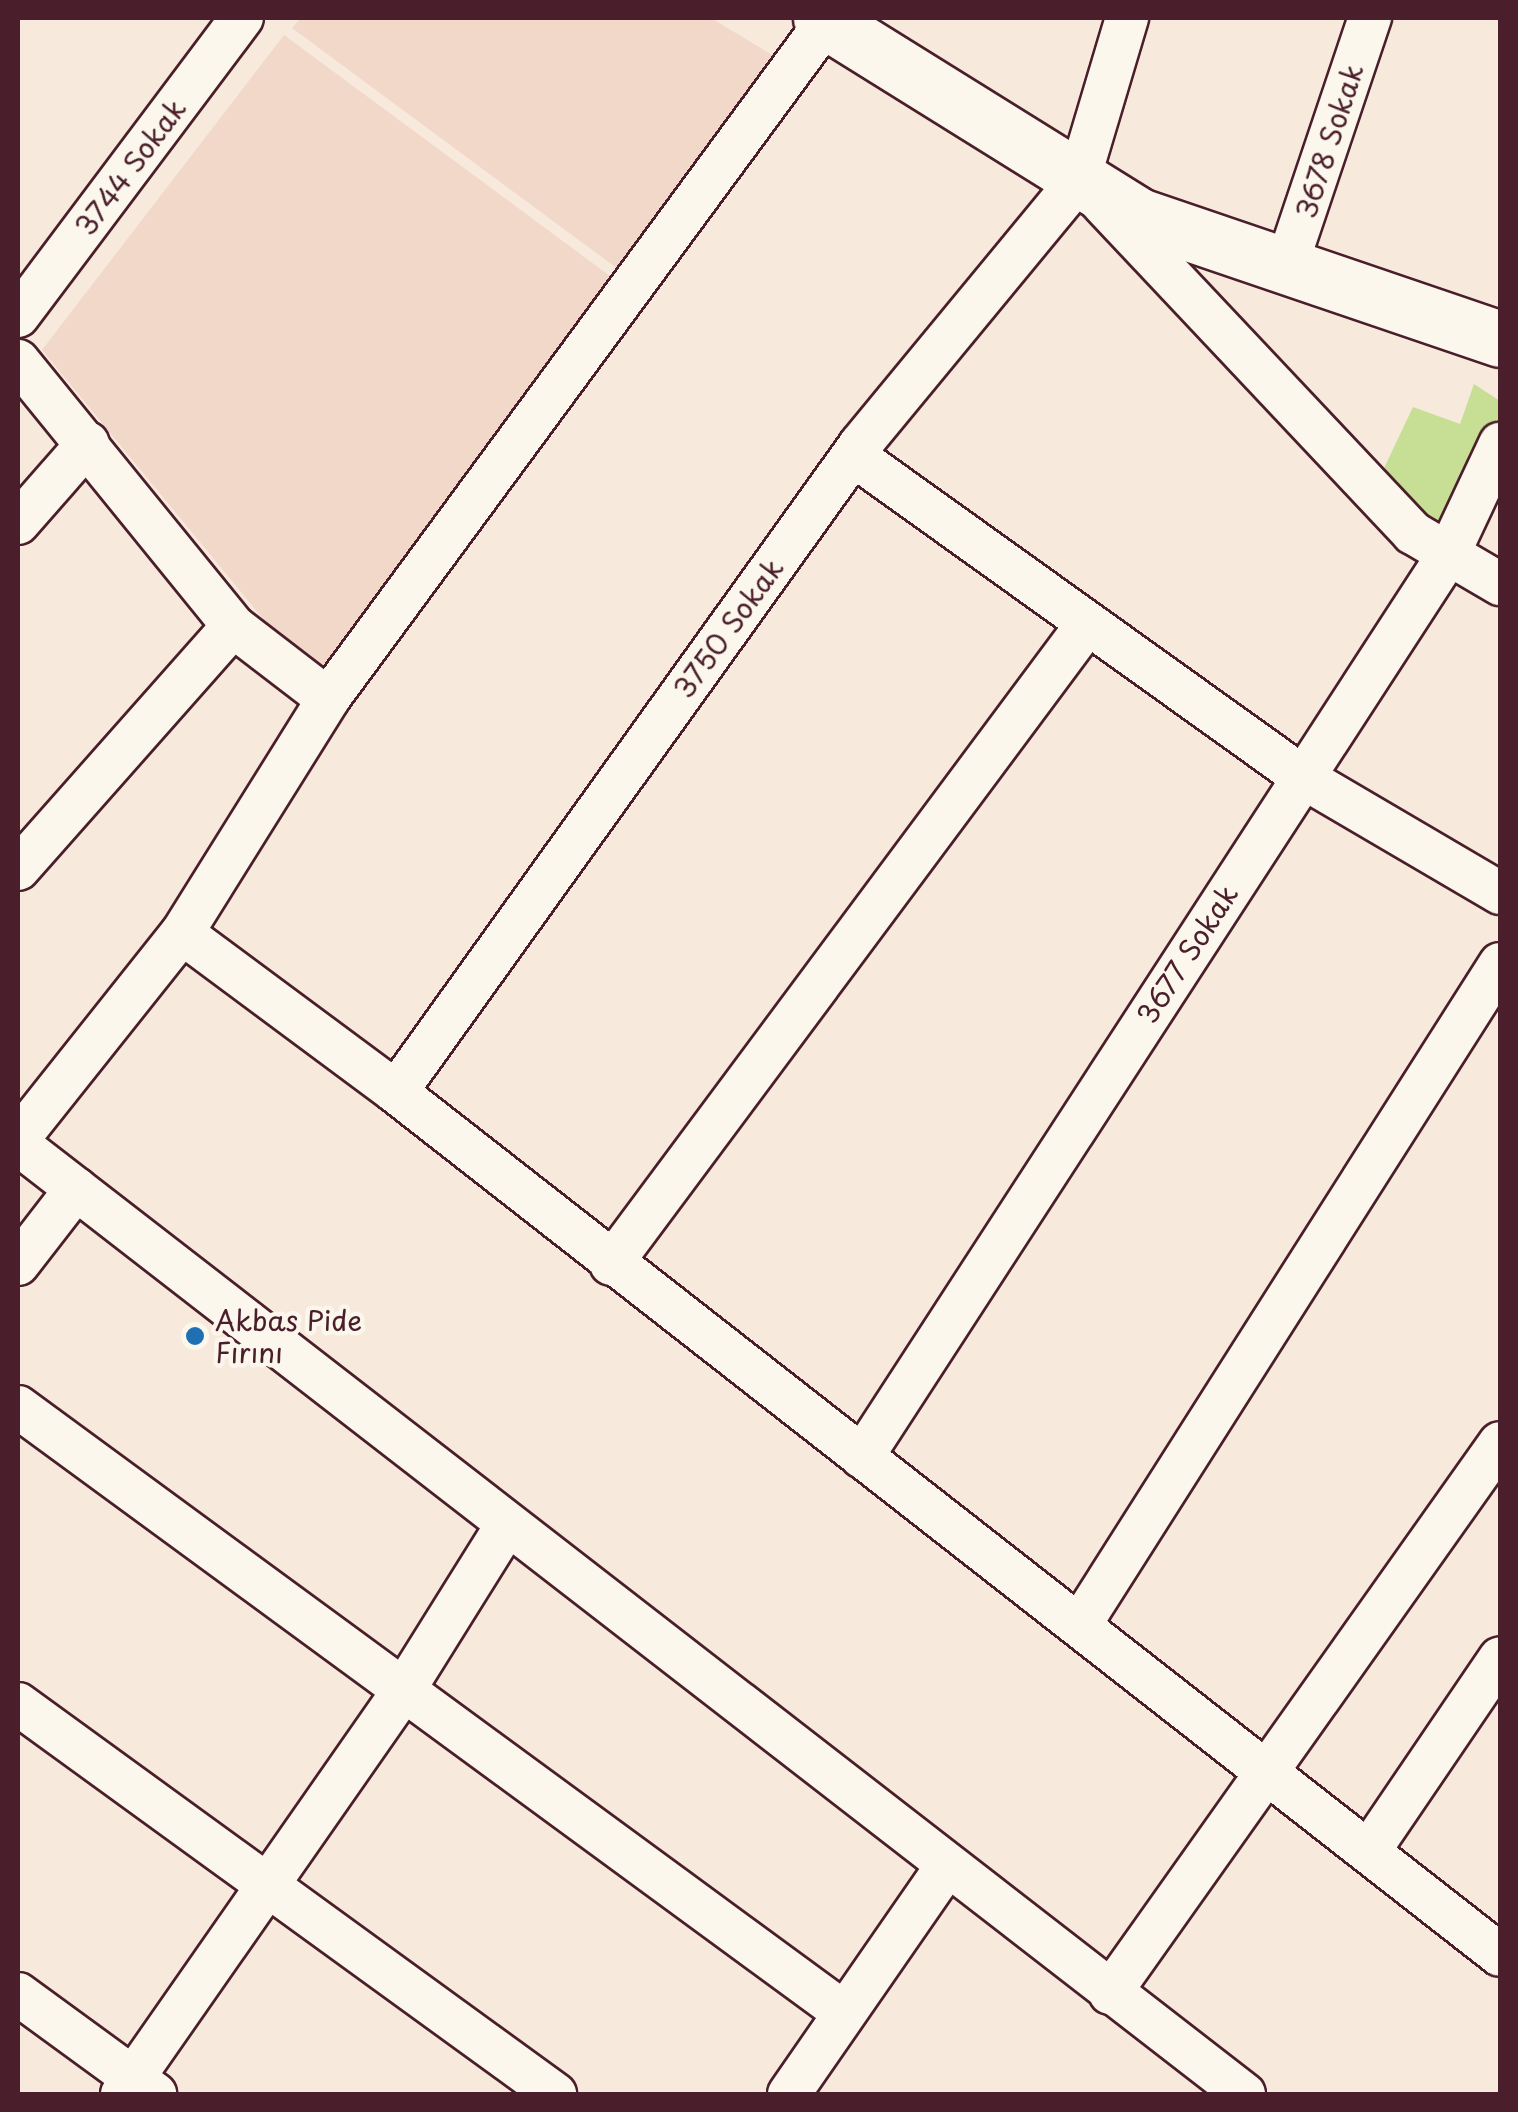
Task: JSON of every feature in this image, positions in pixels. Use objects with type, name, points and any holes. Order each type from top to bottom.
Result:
[{"type":"street","name":"3744 Sokak","points":[[18,316],[242,18]]},
{"type":"street","points":[[1079,179],[1126,18]]},
{"type":"street","name":"3678 Sokak","points":[[1287,264],[1370,18]]},
{"type":"street","points":[[1222,2088],[1110,1993],[18,1141],[182,933],[328,699],[848,26],[1139,216],[1500,339]]},
{"type":"street","points":[[1079,179],[1413,533],[1500,584]]},
{"type":"street","name":"3750 Sokak","points":[[396,1092],[853,455],[1079,179]]},
{"type":"street","points":[[18,362],[88,443],[233,626],[328,699]]},
{"type":"street","points":[[18,523],[88,443]]},
{"type":"street","name":"3677 Sokak","points":[[862,1458],[1448,555],[1500,444]]},
{"type":"street","points":[[853,455],[1086,626],[1304,778],[1500,893]]},
{"type":"street","points":[[18,869],[233,626]]},
{"type":"street","points":[[611,1264],[1086,626]]},
{"type":"street","points":[[182,933],[396,1092],[611,1264],[1081,1623],[1267,1776],[1369,1851],[1500,1956]]},
{"type":"street","points":[[1081,1623],[1500,964]]},
{"type":"street","points":[[18,1264],[76,1189]]},
{"type":"street","points":[[18,1407],[843,2012]]},
{"type":"street","points":[[1110,1993],[1494,1467]]},
{"type":"street","points":[[18,1994],[137,2089],[266,1884],[405,1688],[507,1524]]},
{"type":"street","points":[[1369,1851],[1500,1658]]},
{"type":"street","points":[[18,1704],[555,2094]]},
{"type":"street","points":[[789,2094],[948,1866]]},
{"type":"shaded area","points":[[301,18],[711,18],[777,58],[618,269],[292,28]]},
{"type":"shaded area","points":[[284,35],[614,279],[325,694],[42,350]]},
{"type":"green space","points":[[1474,384],[1500,401],[1500,416],[1435,550],[1377,483],[1413,407],[1460,424]]},
{"type":"place","name":"Akbas Pide Fırını","points":[[195,1336]]}]
